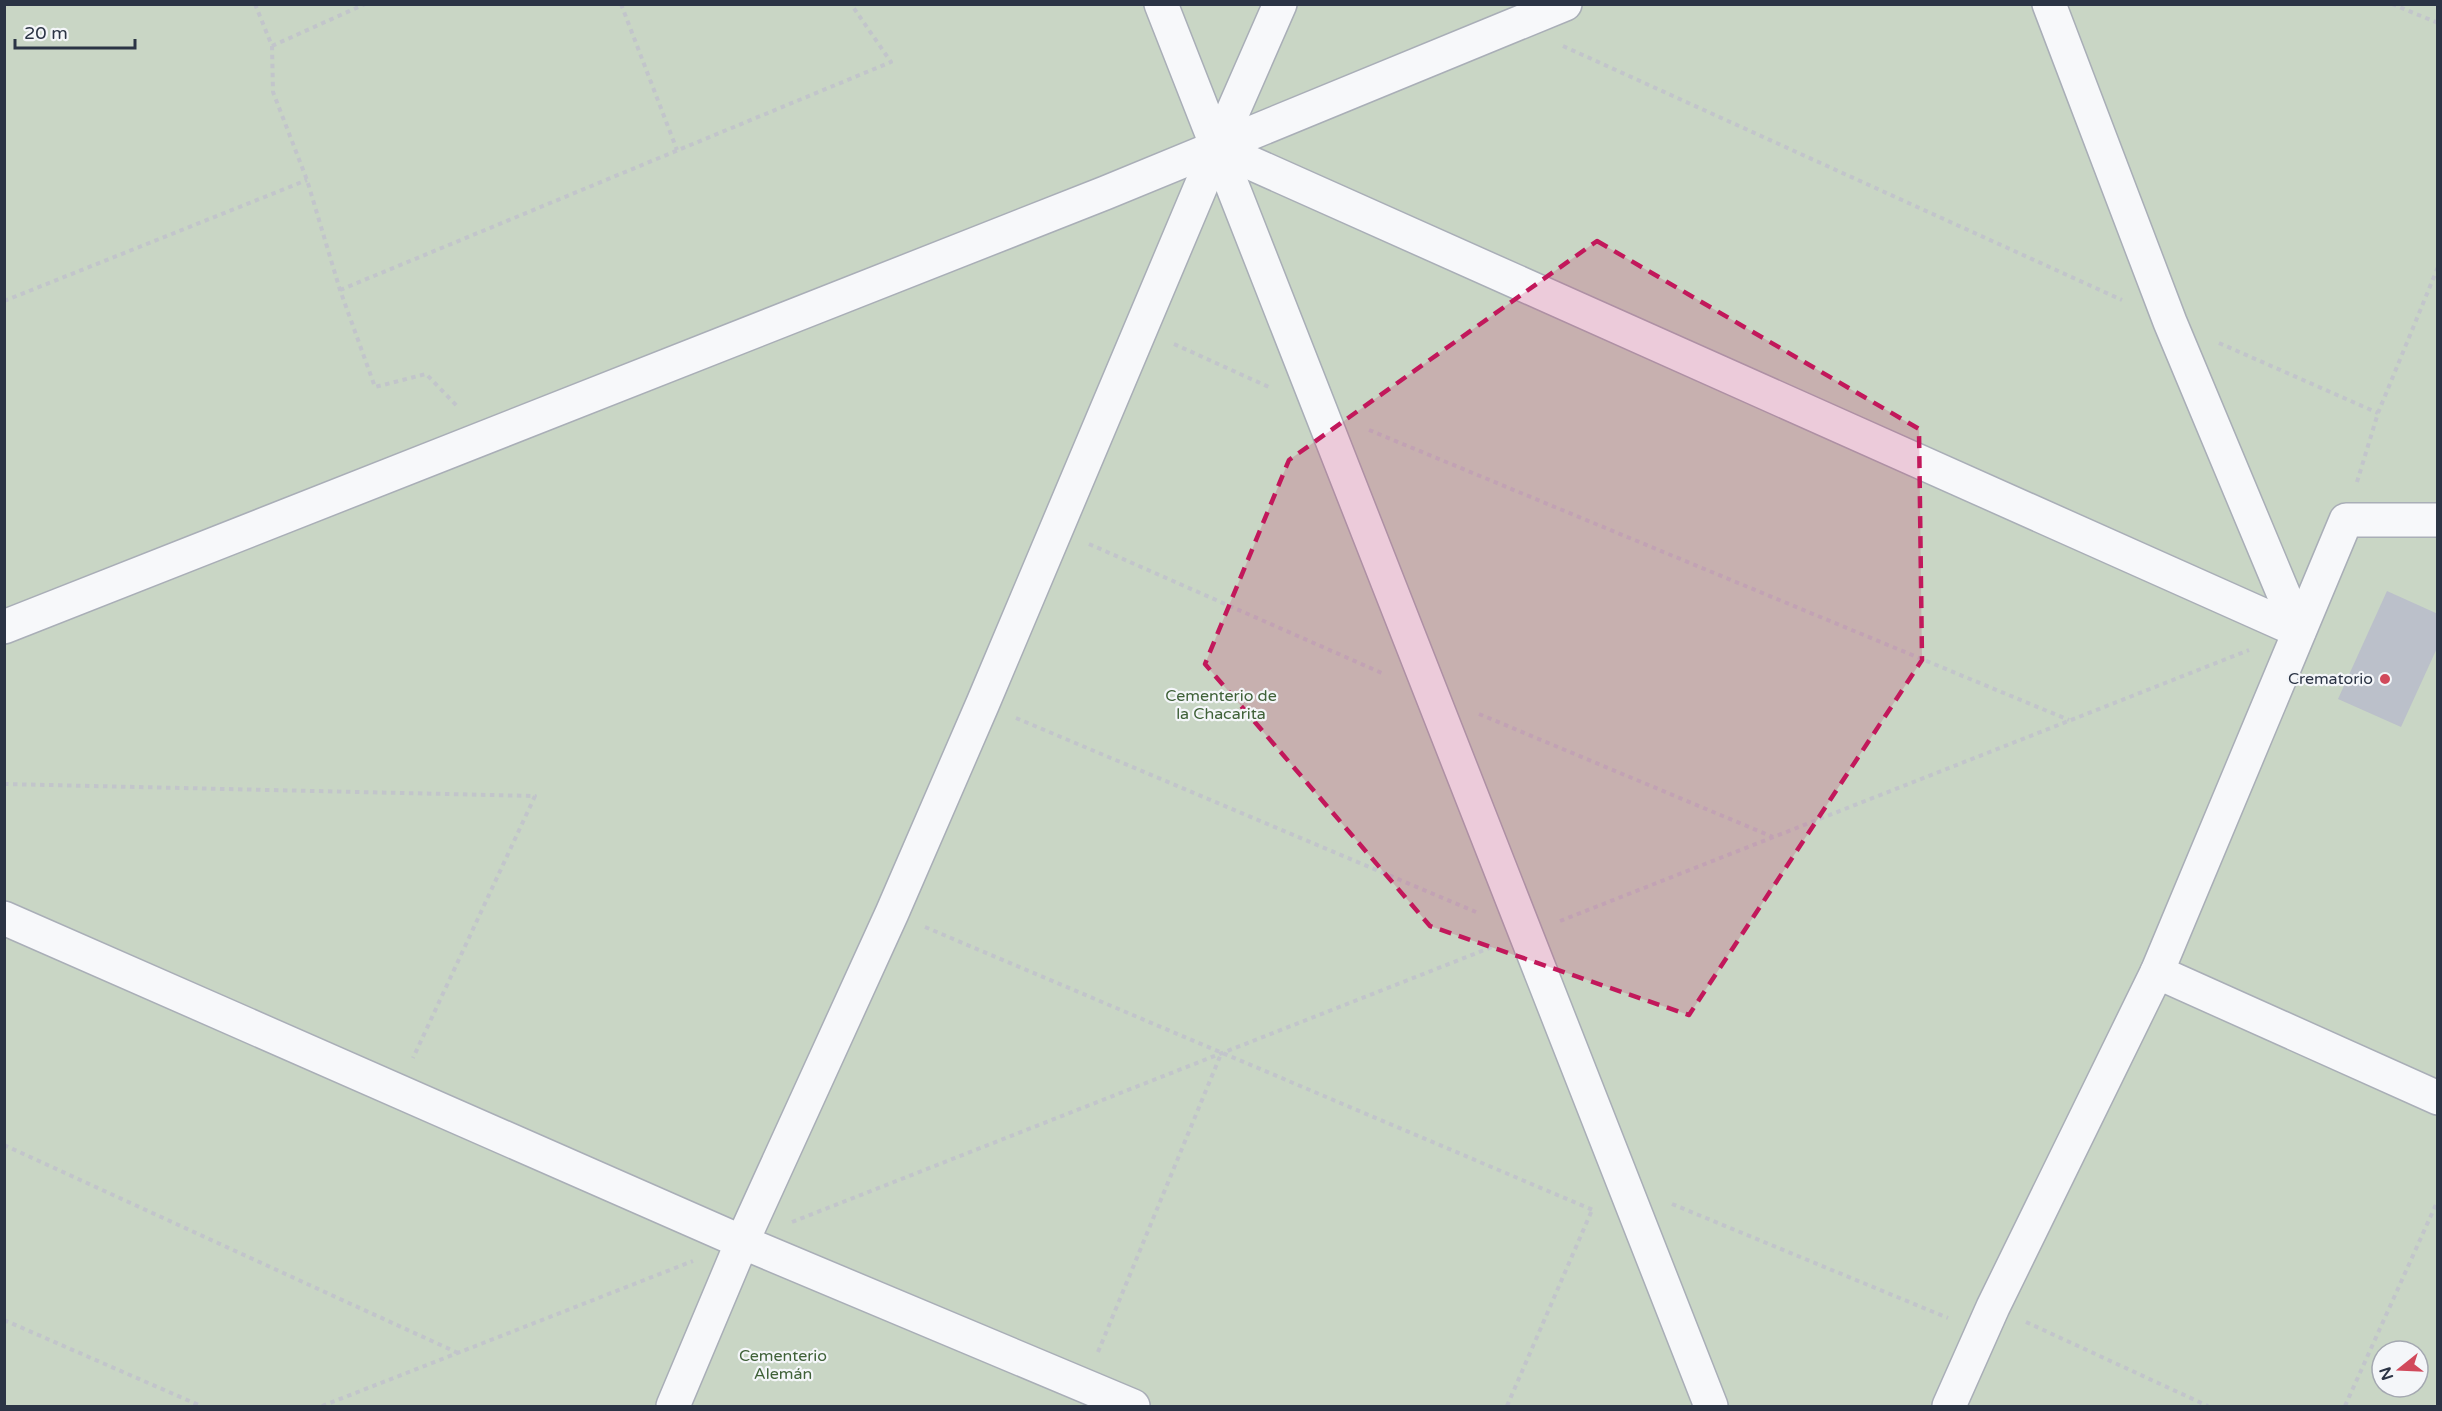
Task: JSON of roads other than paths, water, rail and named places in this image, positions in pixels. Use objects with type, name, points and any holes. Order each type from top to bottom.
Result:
[{"type":"lane","points":[[1161,4],[1711,1407]]},
{"type":"lane","points":[[673,1407],[742,1242],[892,913],[1280,4]]},
{"type":"lane","points":[[4,627],[1217,148],[1565,4]]},
{"type":"lane","points":[[2049,4],[2170,322],[2299,631]]},
{"type":"lane","points":[[1217,148],[2299,631]]},
{"type":"lane","points":[[1949,1407],[1987,1319],[2157,972],[2346,520],[2438,520]]},
{"type":"lane","points":[[4,918],[742,1242],[1133,1407]]},
{"type":"lane","points":[[2157,972],[2438,1098]]},
{"type":"place","name":"Crematorio","points":[[2385,679]]},
{"type":"park label","name":"Cementerio de la Chacarita","points":[[1221,705]]},
{"type":"park label","name":"Cementerio Alemán","points":[[783,1365]]}]
